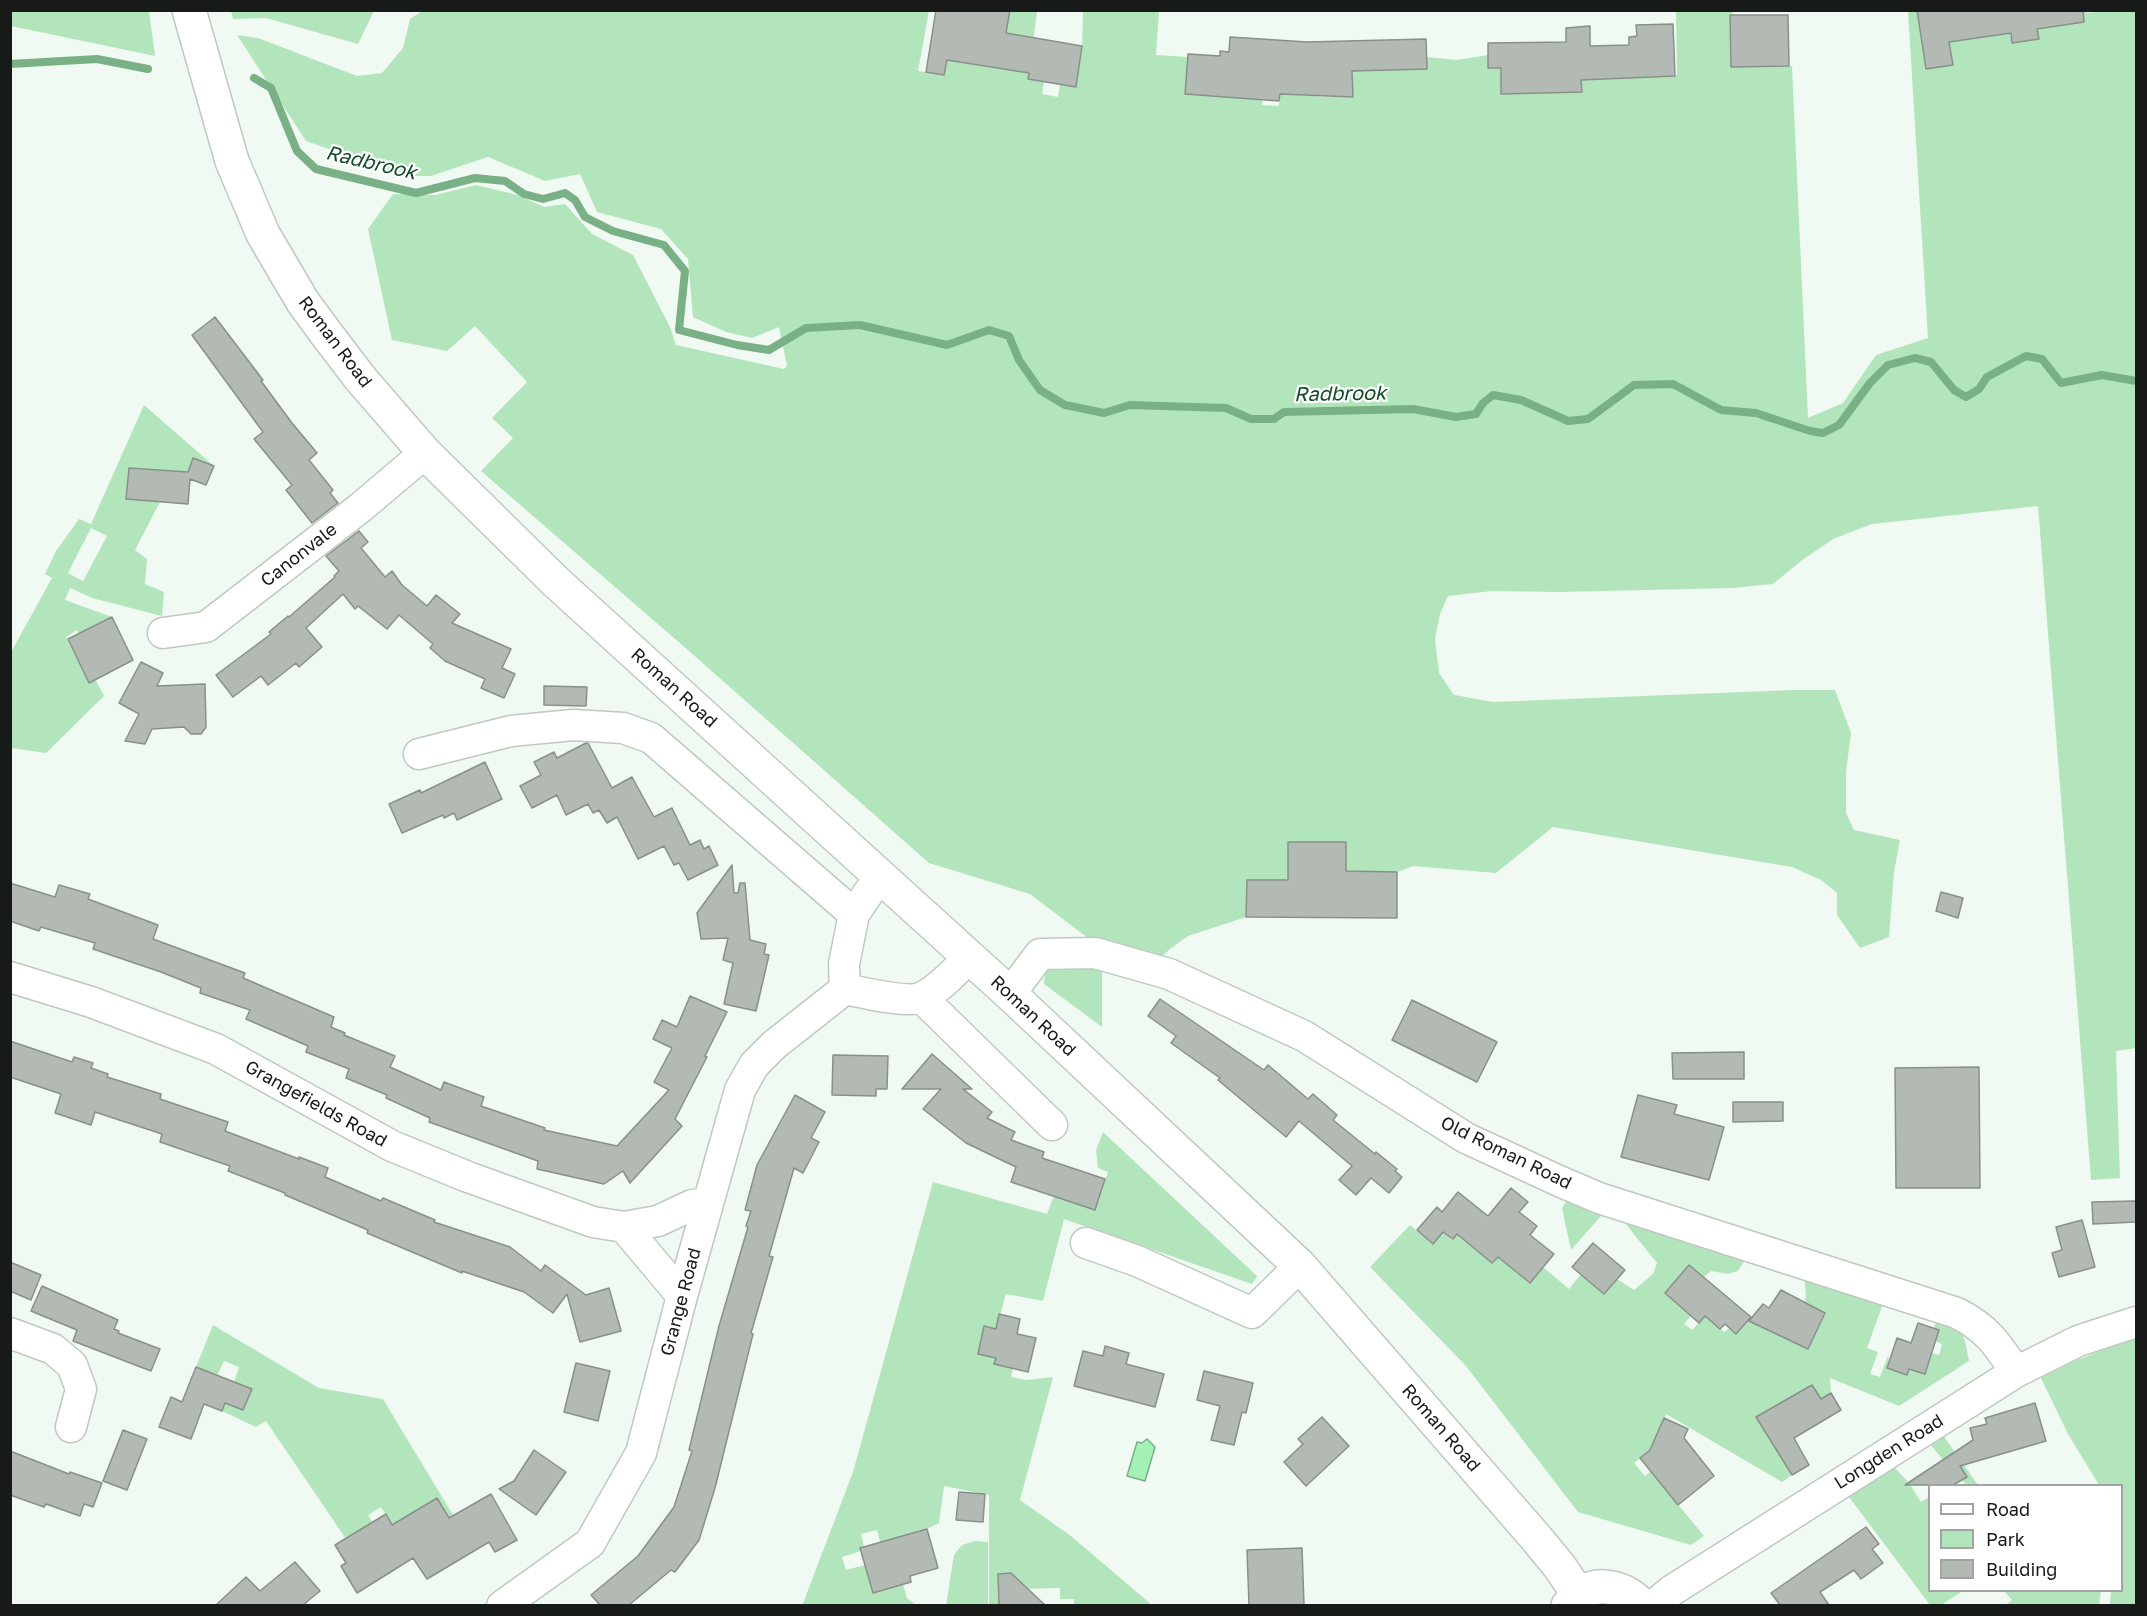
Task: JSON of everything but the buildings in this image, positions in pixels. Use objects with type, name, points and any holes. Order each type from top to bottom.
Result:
[{"type":"main road","name":"Roman Road","points":[[189,10],[232,161],[263,234],[299,295],[320,325],[360,378],[425,453],[556,582],[1010,994],[1300,1266],[1532,1532],[1560,1567],[1573,1600],[1593,1587],[1602,1586],[1618,1588],[1629,1593],[1642,1605]]},
{"type":"street","name":"Canonvale","points":[[163,633],[206,627],[360,508],[425,453]]},
{"type":"street","points":[[419,754],[510,731],[573,725],[623,728],[651,738],[854,914]]},
{"type":"street","points":[[880,876],[854,914],[844,964],[845,989],[883,997],[921,998],[953,974],[969,957]]},
{"type":"street","name":"Old Roman Road","points":[[1010,994],[1040,954],[1095,953],[1169,974],[1304,1036],[1466,1138],[1559,1181],[1610,1201],[1957,1313],[1977,1324],[1996,1343],[2016,1372]]},
{"type":"street","name":"Grangefields Road","points":[[10,977],[91,1002],[216,1049],[392,1146],[593,1222],[624,1227],[658,1221],[692,1205],[708,1203]]},
{"type":"street","name":"Grange Road","points":[[502,1605],[590,1543],[641,1453],[740,1090],[754,1065],[774,1045],[845,989]]},
{"type":"street","points":[[921,998],[1052,1125]]},
{"type":"street","points":[[624,1227],[682,1296]]},
{"type":"street","points":[[1086,1243],[1137,1260],[1252,1313],[1300,1266]]},
{"type":"street","name":"Longden Road","points":[[1653,1605],[1671,1591],[2016,1372],[2078,1341],[2136,1322]]},
{"type":"street","points":[[10,1333],[53,1349],[92,1387],[71,1427]]},
{"type":"green space","points":[[11,10],[149,11],[155,56],[11,26]]},
{"type":"green space","points":[[231,10],[374,11],[358,44],[266,18],[233,19]]},
{"type":"green space","points":[[422,11],[929,11],[918,71],[944,75],[947,60],[1000,68],[1010,11],[1037,12],[1028,79],[1044,82],[1042,94],[1058,97],[1060,84],[1076,86],[1082,46],[1083,11],[1159,11],[1156,55],[1188,57],[1185,94],[1263,69],[1262,105],[1279,106],[1280,94],[1353,97],[1352,59],[1385,70],[1426,69],[1427,57],[1457,60],[1488,55],[1488,68],[1501,68],[1501,94],[1546,93],[1567,58],[1675,76],[1677,75],[1676,11],[1734,11],[1730,16],[1731,67],[1792,66],[1808,418],[1843,403],[1876,355],[1928,338],[1908,11],[1917,11],[1926,69],[1952,65],[1948,36],[1963,40],[1993,35],[2007,11],[2012,43],[2038,39],[2037,29],[2053,27],[2051,11],[2086,11],[2087,13],[2136,11],[2136,1048],[2116,1051],[2120,1178],[2091,1180],[2038,506],[1872,524],[1833,539],[1773,584],[1733,588],[1560,592],[1492,591],[1448,596],[1440,614],[1435,639],[1439,673],[1454,695],[1493,702],[1835,690],[1851,733],[1846,772],[1846,813],[1854,830],[1900,840],[1894,872],[1889,937],[1860,948],[1837,915],[1837,893],[1821,880],[1792,867],[1553,827],[1496,873],[1413,866],[1397,872],[1346,871],[1345,842],[1288,842],[1288,880],[1247,880],[1246,917],[1188,936],[1153,965],[1093,942],[1030,894],[929,863],[481,471],[513,438],[492,418],[527,382],[475,326],[447,351],[392,340],[368,229],[393,194],[435,195],[476,185],[518,195],[544,207],[565,204],[592,234],[633,255],[670,327],[676,345],[784,369],[787,366],[779,327],[752,338],[726,332],[693,317],[688,259],[661,229],[597,212],[580,174],[545,181],[488,157],[431,176],[405,176],[306,141],[237,35],[258,38],[357,76],[382,73],[403,48],[410,19]]},
{"type":"green space","points":[[144,405],[214,466],[193,458],[186,477],[129,468],[127,499],[160,502],[135,550],[147,559],[145,584],[164,592],[162,616],[92,598],[70,588],[65,600],[112,617],[79,634],[77,630],[66,637],[73,651],[83,647],[79,662],[88,682],[95,679],[104,696],[46,753],[11,748],[11,652],[52,578],[45,574],[56,551],[79,519],[91,524]],"holes":[[[91,528],[107,536],[83,581],[68,573]]]},
{"type":"green space","points":[[1051,961],[1102,963],[1102,1027],[1044,984],[1045,973]]},
{"type":"green space","points":[[1103,1132],[1257,1276],[1252,1284],[1064,1219],[1043,1301],[1006,1294],[996,1329],[984,1327],[978,1354],[996,1358],[994,1364],[1013,1369],[1011,1377],[1026,1380],[1053,1377],[1020,1500],[1071,1536],[1152,1605],[1074,1605],[1074,1599],[1060,1599],[1060,1588],[1017,1589],[1003,1574],[998,1578],[999,1605],[989,1605],[989,1495],[944,1486],[939,1523],[927,1529],[880,1542],[877,1530],[861,1534],[864,1547],[861,1551],[842,1557],[846,1570],[865,1565],[873,1592],[903,1584],[907,1598],[916,1605],[802,1606],[853,1472],[933,1182],[1047,1214],[1054,1196],[1094,1210],[1108,1172],[1098,1168],[1096,1150]]},
{"type":"green space","points":[[1570,1196],[1608,1208],[1571,1250],[1562,1208]]},
{"type":"green space","points":[[1621,1218],[1749,1254],[1738,1271],[1728,1274],[1711,1271],[1704,1277],[1689,1265],[1665,1293],[1691,1316],[1684,1324],[1692,1330],[1707,1314],[1710,1321],[1724,1332],[1748,1321],[1808,1349],[1825,1313],[1804,1301],[1806,1298],[1804,1272],[1884,1301],[1867,1348],[1878,1352],[1870,1374],[1880,1377],[1888,1356],[1889,1361],[1898,1364],[1907,1375],[1909,1369],[1925,1374],[1932,1353],[1939,1355],[1942,1344],[1935,1341],[1939,1330],[1934,1328],[1937,1318],[1953,1325],[1962,1333],[1969,1361],[1899,1406],[1830,1378],[1831,1393],[1821,1399],[1757,1418],[1768,1437],[1776,1433],[1792,1475],[1782,1482],[1666,1414],[1655,1447],[1634,1463],[1645,1476],[1653,1469],[1653,1474],[1704,1536],[1691,1545],[1578,1512],[1466,1366],[1370,1267],[1410,1225],[1433,1244],[1443,1232],[1460,1230],[1462,1238],[1484,1256],[1490,1250],[1529,1283],[1543,1267],[1569,1289],[1581,1274],[1601,1291],[1607,1290],[1617,1279],[1634,1290],[1653,1274],[1657,1263]]},
{"type":"green space","points":[[213,1325],[319,1388],[383,1399],[462,1530],[458,1533],[436,1498],[419,1508],[428,1523],[392,1525],[381,1507],[368,1515],[380,1534],[346,1539],[266,1421],[256,1427],[222,1411],[225,1403],[243,1410],[252,1389],[234,1382],[239,1367],[224,1361],[217,1376],[196,1367]]},
{"type":"green space","points":[[2136,1338],[2136,1605],[2110,1605],[2111,1592],[2123,1592],[2123,1484],[2098,1484],[2068,1434],[2039,1374]]},
{"type":"green space","points":[[1943,1435],[1977,1484],[1965,1484],[1962,1480],[1967,1476],[1952,1455],[1943,1460],[1930,1444]]},
{"type":"green space","points":[[1894,1467],[1909,1483],[1921,1502],[1928,1498],[1928,1592],[1961,1592],[1941,1605],[1930,1605],[1849,1497]]},
{"type":"green space","points":[[975,1541],[988,1542],[988,1605],[946,1605],[954,1555],[962,1545]]},
{"type":"green space","points":[[2005,1592],[2101,1592],[2099,1606],[2006,1605],[2012,1600]]},
{"type":"shaded area","points":[[1147,1439],[1155,1447],[1145,1481],[1127,1476],[1137,1442],[1142,1443]]},
{"type":"waterway","name":"Radbrook","points":[[10,64],[97,59],[148,69]]},
{"type":"waterway","name":"Radbrook","points":[[254,78],[271,88],[297,151],[316,169],[416,193],[475,178],[505,181],[524,194],[543,199],[565,193],[575,200],[585,217],[613,231],[664,245],[685,271],[679,330],[737,345],[769,350],[806,328],[860,325],[947,345],[989,330],[1009,336],[1019,360],[1040,390],[1065,405],[1104,413],[1130,405],[1226,408],[1251,419],[1274,419],[1284,412],[1413,409],[1456,417],[1476,414],[1483,403],[1493,395],[1521,400],[1568,421],[1588,419],[1634,385],[1673,384],[1721,410],[1756,413],[1810,431],[1823,433],[1839,425],[1870,383],[1888,365],[1915,358],[1931,362],[1954,390],[1966,397],[1979,389],[1987,377],[2026,356],[2042,359],[2061,383],[2102,375],[2136,381]]}]
